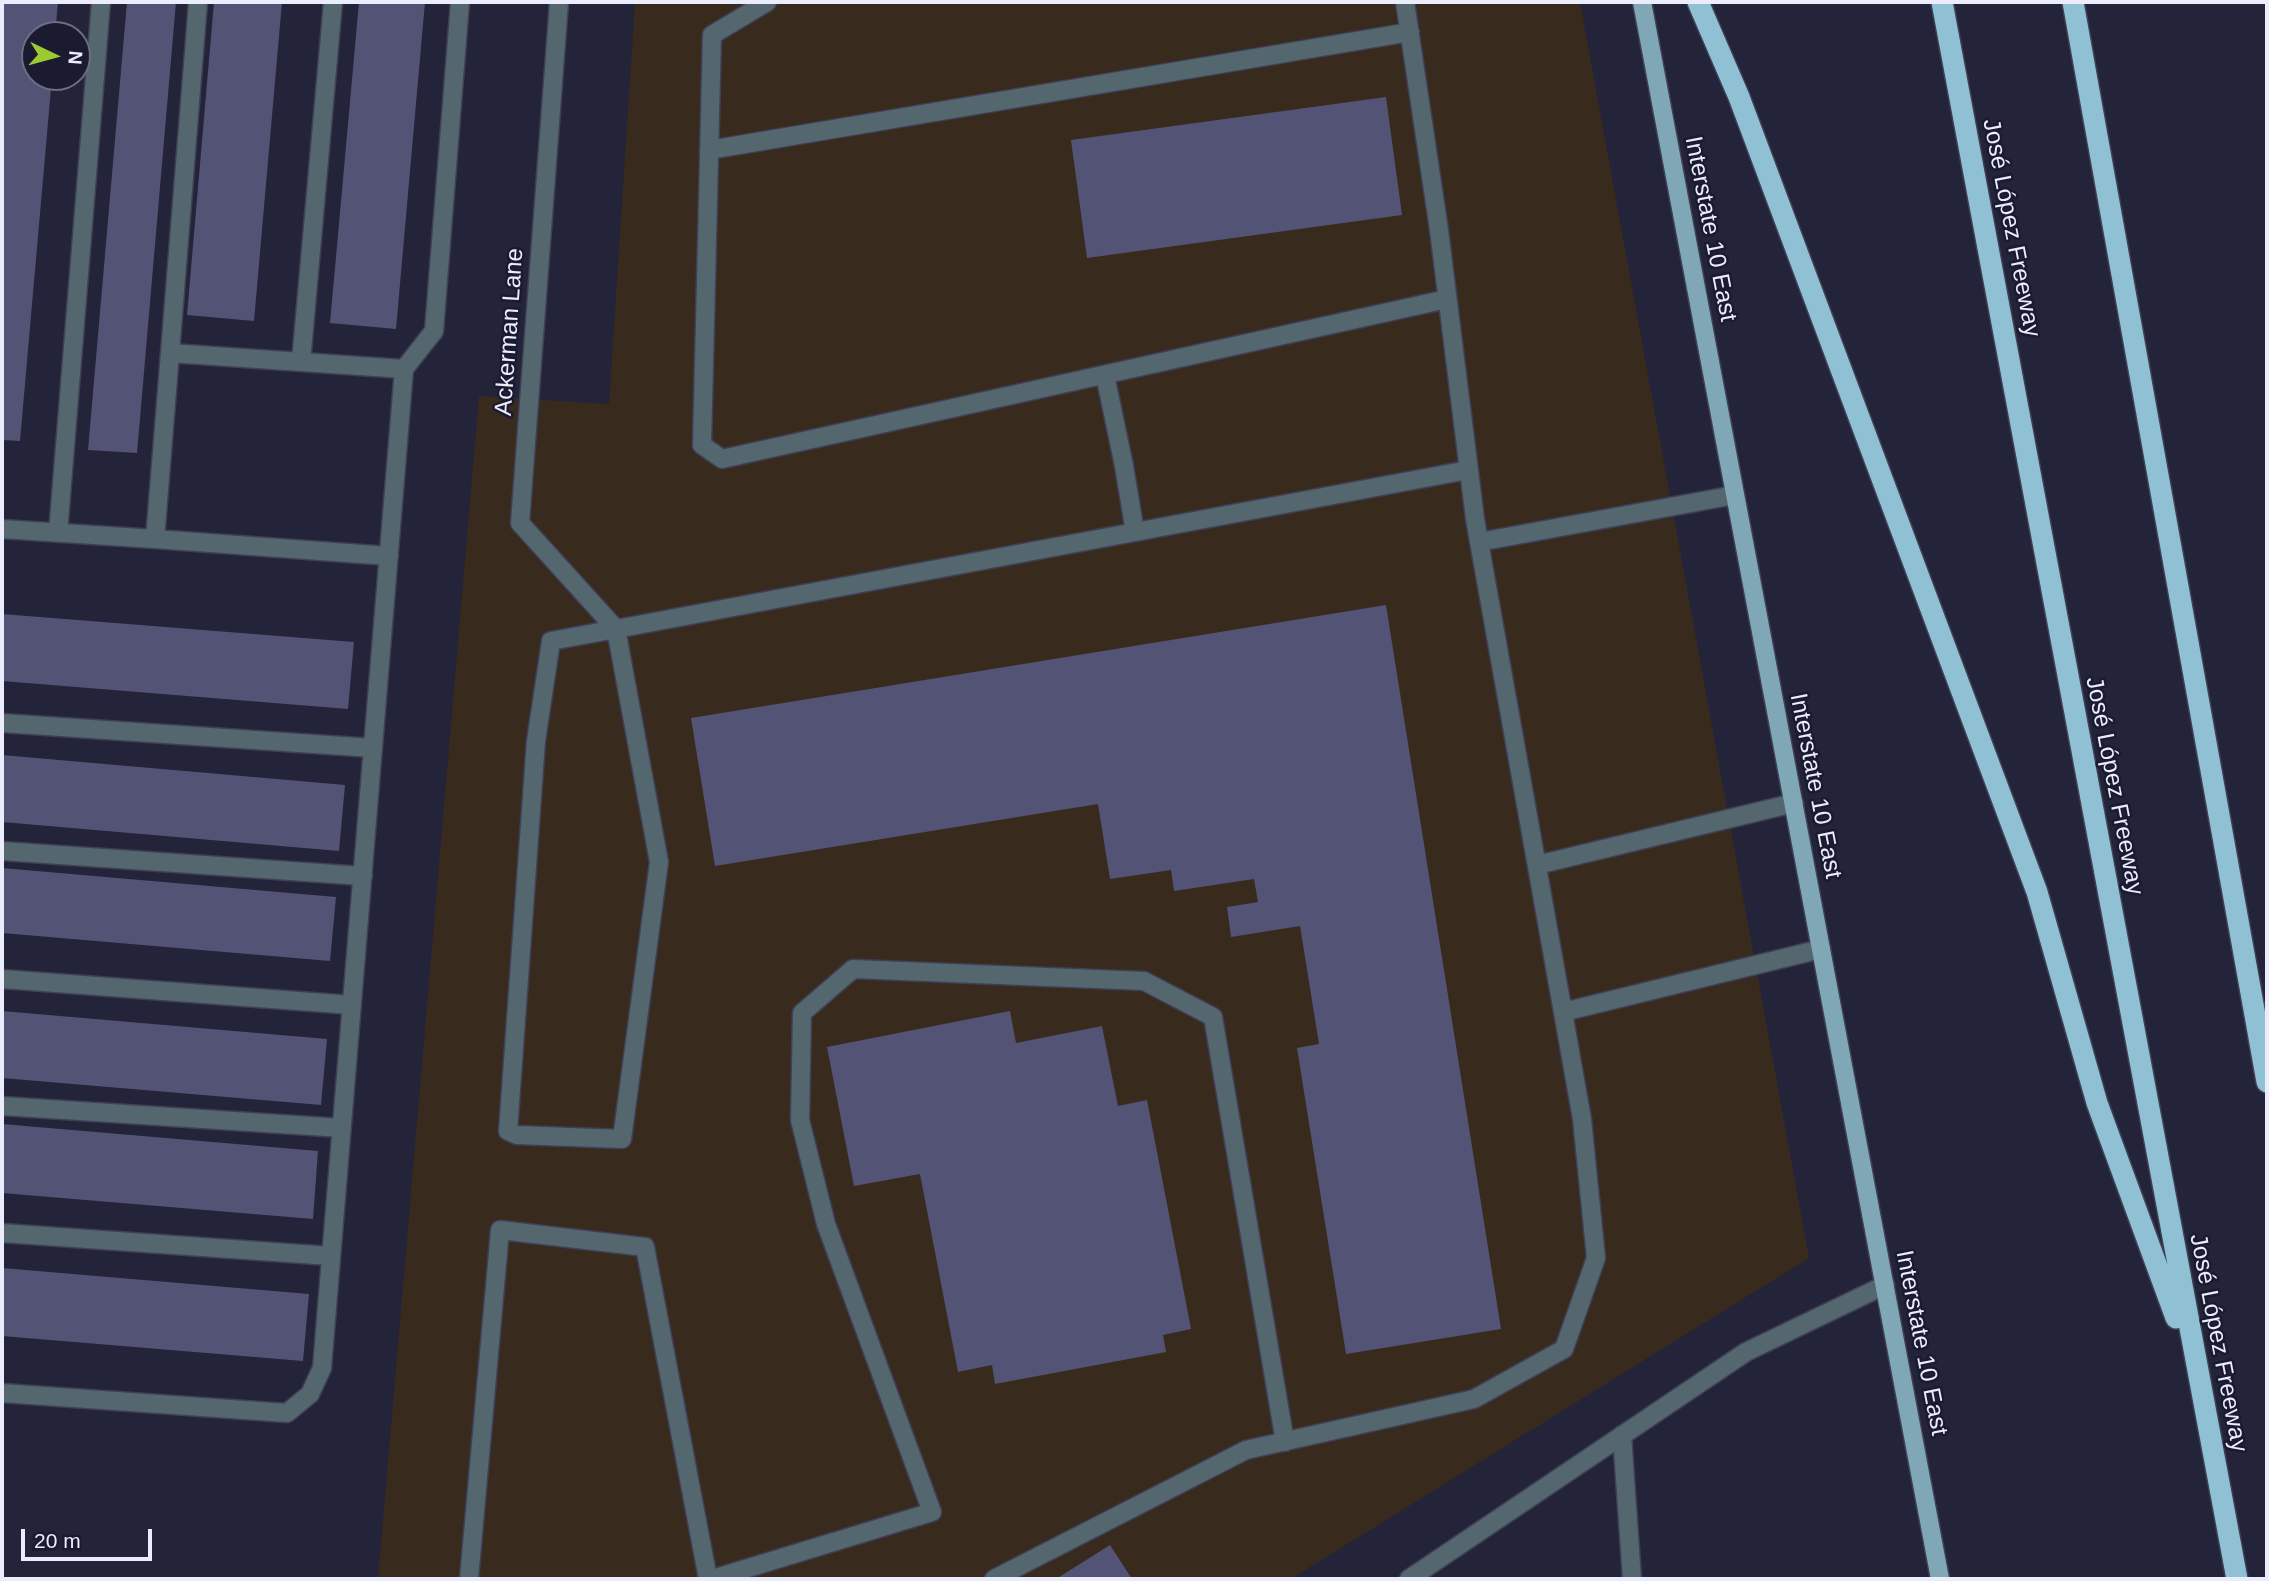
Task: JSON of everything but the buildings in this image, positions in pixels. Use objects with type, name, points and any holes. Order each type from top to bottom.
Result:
[{"type":"highway","points":[[1698,2],[1739,97],[2037,892],[2097,1103],[2197,1373]]},
{"type":"highway","name":"José López Freeway","points":[[1942,2],[2236,1579]]},
{"type":"highway","points":[[2073,2],[2267,1082]]},
{"type":"main road","name":"Interstate 10 East","points":[[1642,2],[1940,1579]]},
{"type":"street","points":[[58,533],[101,2]]},
{"type":"street","points":[[155,538],[198,2]]},
{"type":"street","points":[[301,362],[333,2]]},
{"type":"street","points":[[2,1393],[287,1413],[310,1394],[322,1368],[404,369],[434,331],[460,2]]},
{"type":"street","name":"Ackerman Lane","points":[[559,2],[520,523],[616,629]]},
{"type":"street","points":[[767,2],[712,35],[702,445],[722,459],[1447,299]]},
{"type":"street","points":[[994,1579],[1246,1450],[1474,1399],[1564,1349],[1595,1258],[1582,1119],[1479,542],[1439,230],[1405,2]]},
{"type":"street","points":[[709,150],[1410,32]]},
{"type":"street","points":[[170,353],[404,369]]},
{"type":"street","points":[[1105,374],[1135,532]]},
{"type":"street","points":[[616,629],[659,862],[622,1139],[517,1135],[508,1131],[536,741],[551,642],[616,629],[1468,470]]},
{"type":"street","points":[[1479,542],[1735,495]]},
{"type":"street","points":[[2,529],[389,556]]},
{"type":"street","points":[[2,723],[373,748]]},
{"type":"street","points":[[1536,865],[1794,803]]},
{"type":"street","points":[[2,851],[363,876]]},
{"type":"street","points":[[1563,1012],[1821,948]]},
{"type":"street","points":[[469,1579],[500,1230],[645,1247],[710,1579],[932,1512],[826,1224],[800,1120],[802,1013],[853,969],[1144,981],[1213,1017],[1285,1442]]},
{"type":"street","points":[[2,979],[352,1004]]},
{"type":"street","points":[[2,1106],[342,1128]]},
{"type":"street","points":[[2,1233],[331,1256]]},
{"type":"street","points":[[1409,1579],[1746,1352],[1885,1286]]},
{"type":"street","points":[[1622,1436],[1632,1579]]},
{"type":"shaded area","points":[[635,2],[1580,2],[1809,1258],[1291,1579],[378,1579],[479,396],[609,404]]}]
